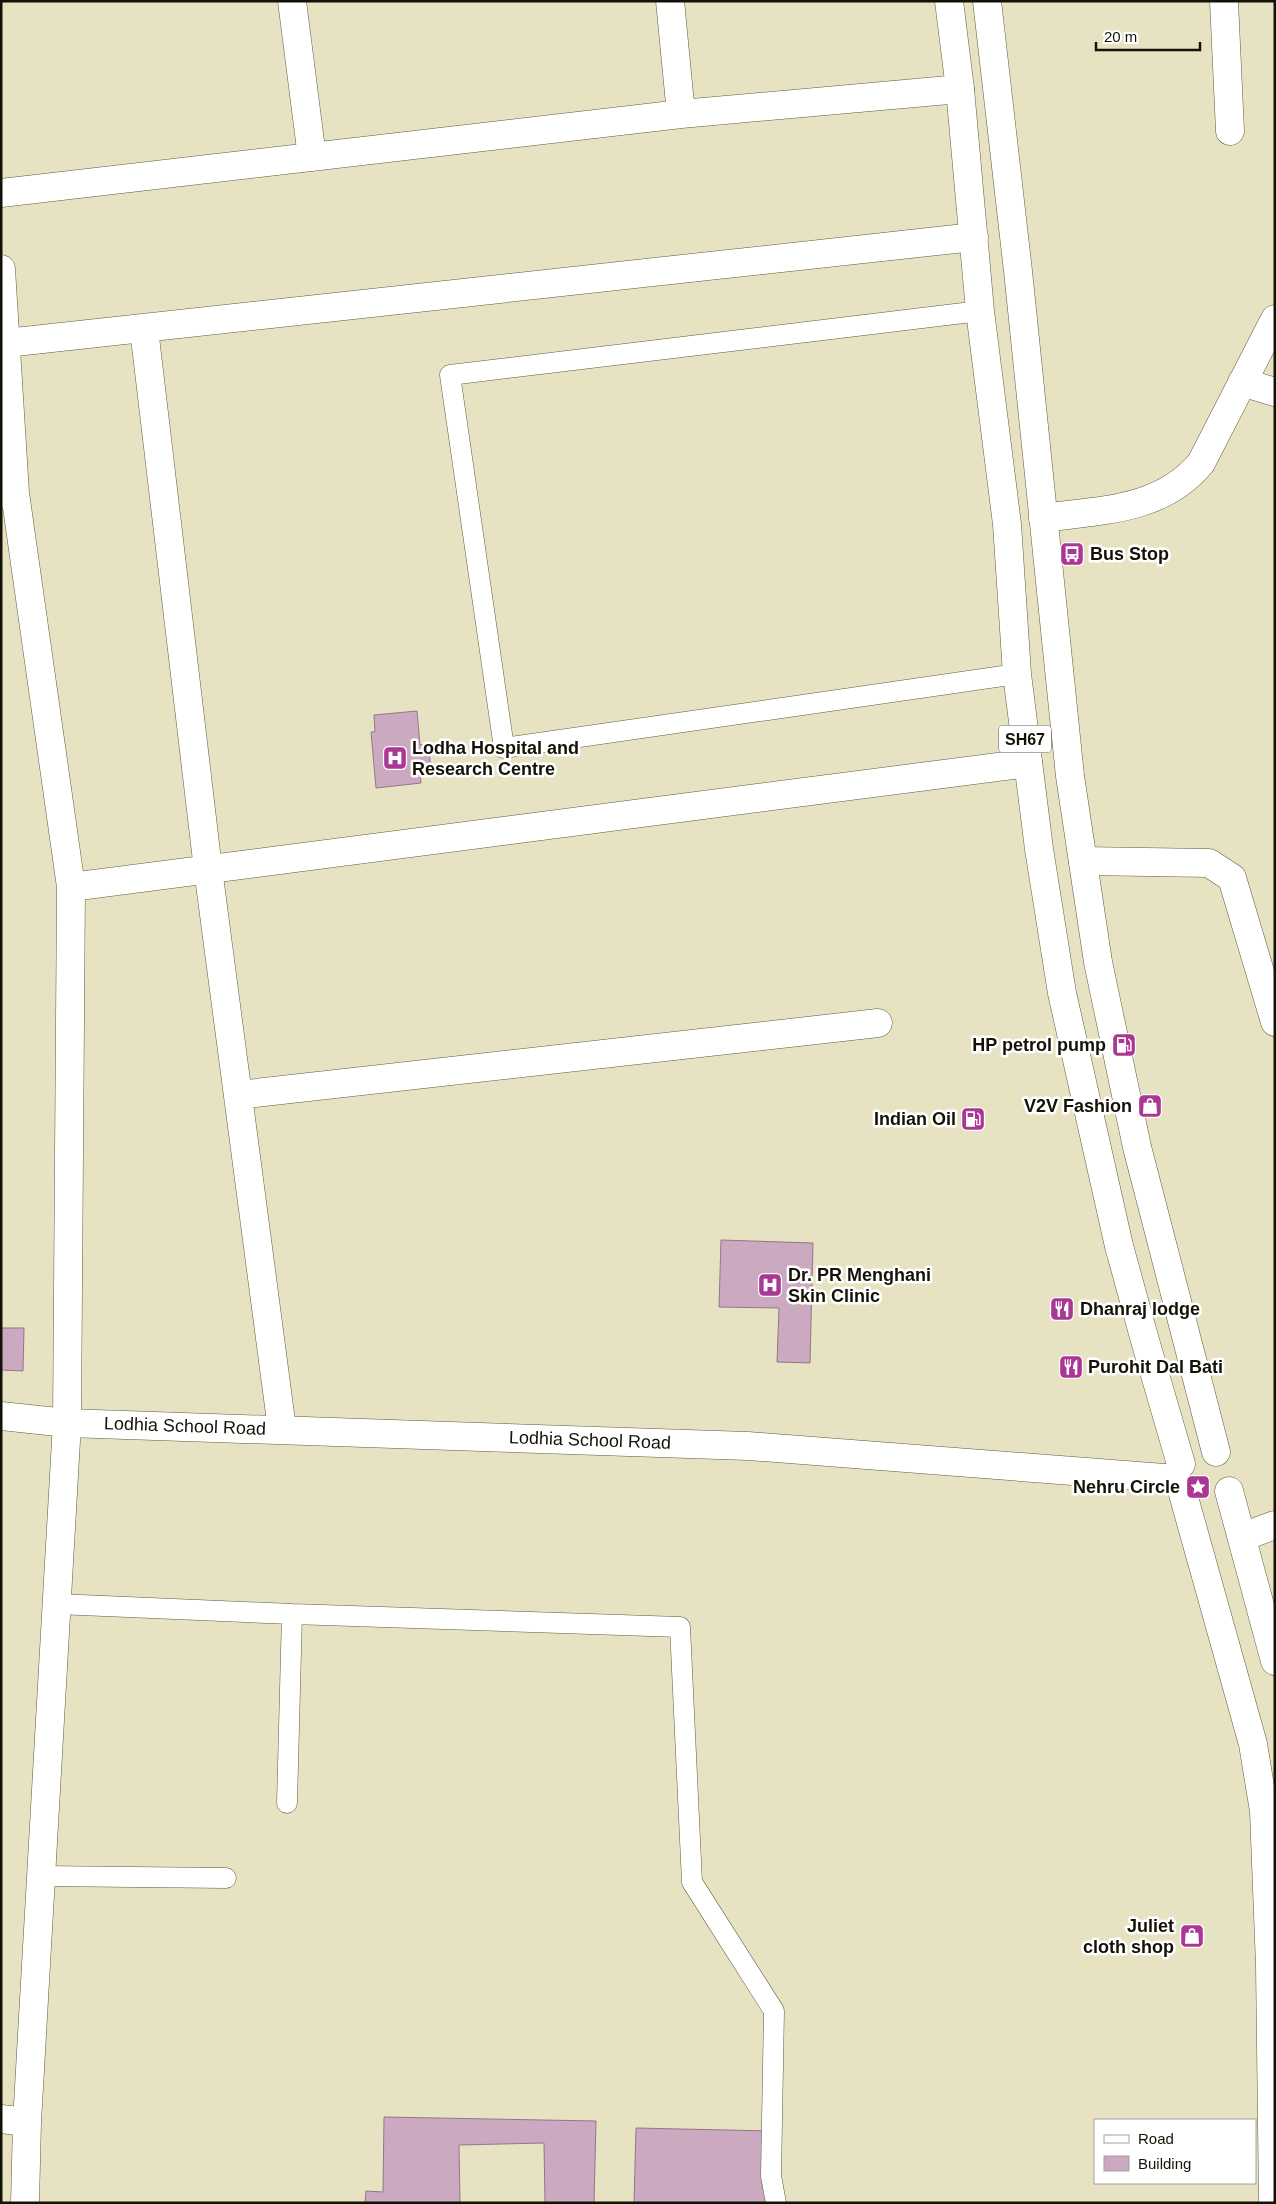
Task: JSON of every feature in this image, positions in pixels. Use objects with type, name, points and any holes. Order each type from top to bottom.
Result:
[{"type":"street","points":[[292,1],[312,158]]},
{"type":"street","points":[[670,1],[682,114]]},
{"type":"street","name":"SH67","points":[[949,1],[960,89],[980,311],[1007,524],[1017,674],[1039,849],[1062,993],[1120,1246],[1180,1479],[1253,1744],[1264,1811],[1270,1966],[1273,2203]]},
{"type":"street","name":"SH67","points":[[988,1],[1070,776],[1098,962],[1137,1146],[1216,1452],[1226,1459],[1232,1469],[1233,1480],[1229,1491],[1275,1661]]},
{"type":"street","points":[[1224,1],[1230,131]]},
{"type":"street","points":[[1,193],[682,114],[960,89]]},
{"type":"street","points":[[6,342],[144,329],[974,238]]},
{"type":"street","points":[[1,269],[6,342],[8,494],[71,887],[67,1422],[41,1876],[14,2121],[25,2203]]},
{"type":"street","points":[[1043,518],[1128,507],[1165,494],[1191,475],[1201,463],[1275,319]]},
{"type":"street","points":[[144,329],[208,869],[282,1429]]},
{"type":"street","points":[[1242,382],[1275,392]]},
{"type":"street","points":[[71,887],[1028,763]]},
{"type":"street","points":[[1083,861],[1209,863],[1232,878],[1275,1022]]},
{"type":"street","points":[[238,1095],[878,1023]]},
{"type":"street","name":"Lodhia School Road","points":[[1,1416],[67,1422],[748,1446],[1180,1479]]},
{"type":"street","points":[[1216,1452],[1196,1451],[1180,1479],[1194,1502],[1207,1505],[1220,1501],[1229,1491]]},
{"type":"street","points":[[1242,1537],[1275,1525]]},
{"type":"lane","points":[[980,311],[450,375],[504,748],[1017,674]]},
{"type":"lane","points":[[57,1604],[680,1627],[692,1882],[774,2011],[771,2176],[776,2203]]},
{"type":"lane","points":[[287,1803],[292,1614]]},
{"type":"lane","points":[[41,1876],[226,1878]]},
{"type":"building","points":[[417,711],[420,745],[428,744],[431,768],[420,769],[421,783],[376,788],[371,732],[375,732],[374,715]]},
{"type":"building","points":[[721,1240],[813,1243],[810,1363],[777,1362],[779,1308],[719,1307]]},
{"type":"building","points":[[1,1328],[24,1328],[23,1371],[1,1370]]},
{"type":"building","points":[[384,2117],[596,2121],[594,2203],[545,2203],[544,2143],[459,2145],[460,2203],[365,2203],[366,2191],[383,2192]]},
{"type":"building","points":[[636,2128],[770,2131],[769,2203],[634,2203]]},
{"type":"place","name":"Bus Stop","points":[[1072,554]]},
{"type":"place","name":"Lodha Hospital and Research Centre","points":[[395,758]]},
{"type":"place","name":"HP petrol pump","points":[[1124,1045]]},
{"type":"place","name":"V2V Fashion","points":[[1150,1106]]},
{"type":"place","name":"Indian Oil","points":[[973,1119]]},
{"type":"place","name":"Dr. PR Menghani Skin Clinic","points":[[770,1285]]},
{"type":"place","name":"Dhanraj lodge","points":[[1062,1309]]},
{"type":"place","name":"Purohit Dal Bati","points":[[1071,1367]]},
{"type":"place","name":"Nehru Circle","points":[[1198,1487]]},
{"type":"place","name":"Juliet cloth shop","points":[[1192,1936]]}]
